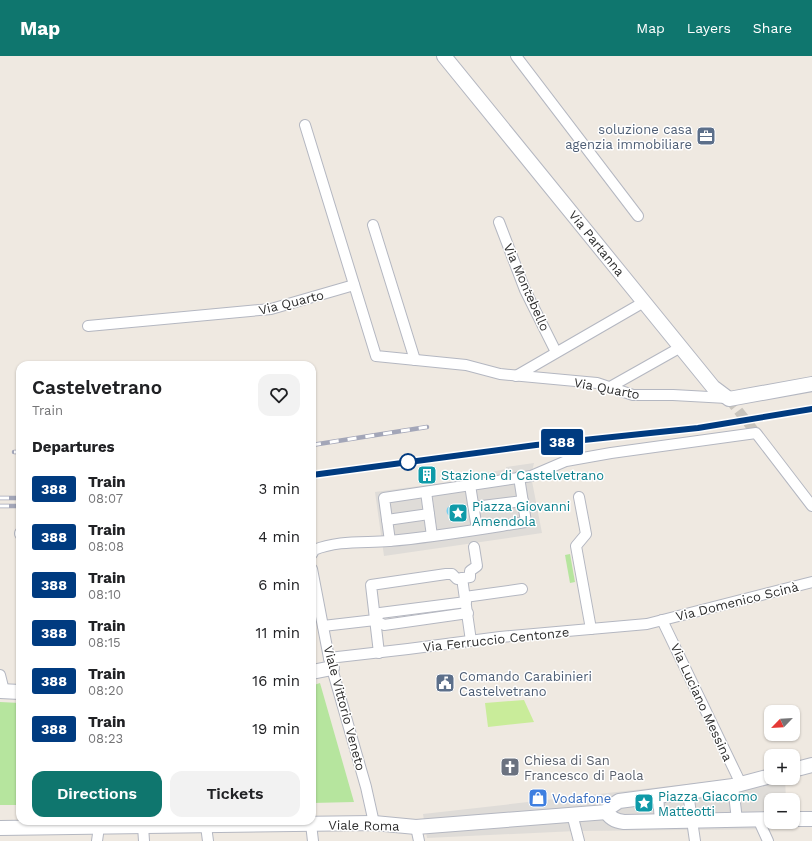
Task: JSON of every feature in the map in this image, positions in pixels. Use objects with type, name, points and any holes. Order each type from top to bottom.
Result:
[{"type":"main road","name":"Via Partanna","points":[[444,56],[713,387],[729,398]]},
{"type":"main road","points":[[729,398],[812,384]]},
{"type":"main road","points":[[316,670],[331,663]]},
{"type":"main road","points":[[2,691],[16,692]]},
{"type":"main road","points":[[800,768],[812,765]]},
{"type":"main road","points":[[607,812],[610,807],[619,801],[688,793],[737,785],[764,778]]},
{"type":"main road","points":[[607,812],[611,818],[617,821],[660,822],[764,819]]},
{"type":"main road","points":[[416,827],[607,812]]},
{"type":"main road","points":[[800,819],[812,819]]},
{"type":"main road","name":"Viale Roma","points":[[316,824],[374,824],[416,827]]},
{"type":"main road","name":"Viale Roma","points":[[0,828],[258,825]]},
{"type":"street","points":[[516,56],[638,216]]},
{"type":"street","points":[[305,125],[354,285]]},
{"type":"street","name":"Via Montebello","points":[[499,222],[525,290],[556,352]]},
{"type":"street","points":[[372,224],[415,360]]},
{"type":"street","name":"Via Quarto","points":[[88,326],[271,309],[354,285],[376,356],[466,365],[500,374],[597,384],[633,395],[673,395],[729,398]]},
{"type":"street","points":[[516,376],[644,302]]},
{"type":"street","points":[[610,387],[681,347]]},
{"type":"street","points":[[386,541],[387,520],[384,498],[531,476],[566,461],[611,453],[756,434],[812,506]]},
{"type":"street","points":[[316,549],[324,546],[350,542],[386,541],[432,536],[526,522],[519,477]]},
{"type":"street","points":[[470,485],[477,529]]},
{"type":"street","points":[[426,492],[432,536]]},
{"type":"street","points":[[579,497],[586,534],[576,546],[591,629]]},
{"type":"street","points":[[474,507],[523,501]]},
{"type":"street","points":[[387,520],[429,514]]},
{"type":"street","points":[[379,653],[370,585],[446,574],[452,574],[457,579],[470,577],[470,571],[477,566],[474,547]]},
{"type":"street","points":[[462,578],[471,641]]},
{"type":"street","name":"Via Domenico Scinà","points":[[662,620],[812,582]]},
{"type":"street","points":[[375,620],[380,613],[522,589]]},
{"type":"street","name":"Viale Vittorio Veneto","points":[[316,590],[331,663],[366,787],[374,824]]},
{"type":"street","points":[[323,626],[375,620],[384,625],[468,613]]},
{"type":"street","name":"Via Ferruccio Centonze","points":[[331,663],[379,653],[471,641],[647,624],[662,620]]},
{"type":"street","name":"Via Luciano Messina","points":[[662,620],[737,785]]},
{"type":"street","points":[[0,675],[2,691]]},
{"type":"street","points":[[737,785],[737,820]]},
{"type":"street","points":[[688,793],[695,841]]},
{"type":"street","points":[[658,796],[660,822]]},
{"type":"street","points":[[572,814],[579,841]]},
{"type":"street","points":[[311,825],[312,841]]},
{"type":"street","points":[[143,826],[144,841]]},
{"type":"street","points":[[206,826],[208,841]]},
{"type":"street","points":[[97,841],[99,827]]},
{"type":"street","points":[[416,827],[419,841]]},
{"type":"street","points":[[766,829],[768,841]]},
{"type":"green space","points":[[570,554],[575,582],[570,583],[565,555]]},
{"type":"green space","points":[[320,683],[354,802],[316,803],[316,684]]},
{"type":"green space","points":[[524,700],[534,722],[488,727],[485,703]]},
{"type":"green space","points":[[0,702],[16,703],[16,805],[0,805]]},
{"type":"shaded area","name":"Piazza Giovanni Amendola","points":[[534,463],[531,476],[542,533],[384,556],[375,492],[486,477],[486,473],[506,469],[506,467]]},
{"type":"shaded area","name":"Piazza Giacomo Matteotti","points":[[764,770],[764,785],[785,785],[786,793],[764,793],[764,829],[788,829],[576,831],[427,838],[423,814],[732,779]]},
{"type":"water","points":[[452,505],[456,507],[458,511],[456,515],[452,517],[448,515],[446,511],[448,507]]},
{"type":"tunnel","points":[[729,399],[756,433]]},
{"type":"railway","points":[[316,474],[536,445],[698,428],[812,409]]},
{"type":"railway","points":[[316,444],[427,427]]},
{"type":"railway","points":[[0,498],[16,498]]},
{"type":"railway","points":[[0,506],[16,506]]},
{"type":"train","name":"388","points":[[316,474],[536,445],[698,428],[812,409]]},
{"type":"place","name":"soluzione casa agenzia immobiliare","points":[[706,136]]},
{"type":"place","name":"Stazione di Castelvetrano","points":[[427,475]]},
{"type":"place","name":"Piazza Giovanni Amendola","points":[[458,513]]},
{"type":"place","name":"Comando Carabinieri Castelvetrano","points":[[445,683]]},
{"type":"place","name":"Chiesa di San Francesco di Paola","points":[[510,767]]},
{"type":"place","name":"Vodafone","points":[[538,798]]},
{"type":"place","name":"Piazza Giacomo Matteotti","points":[[644,803]]}]
